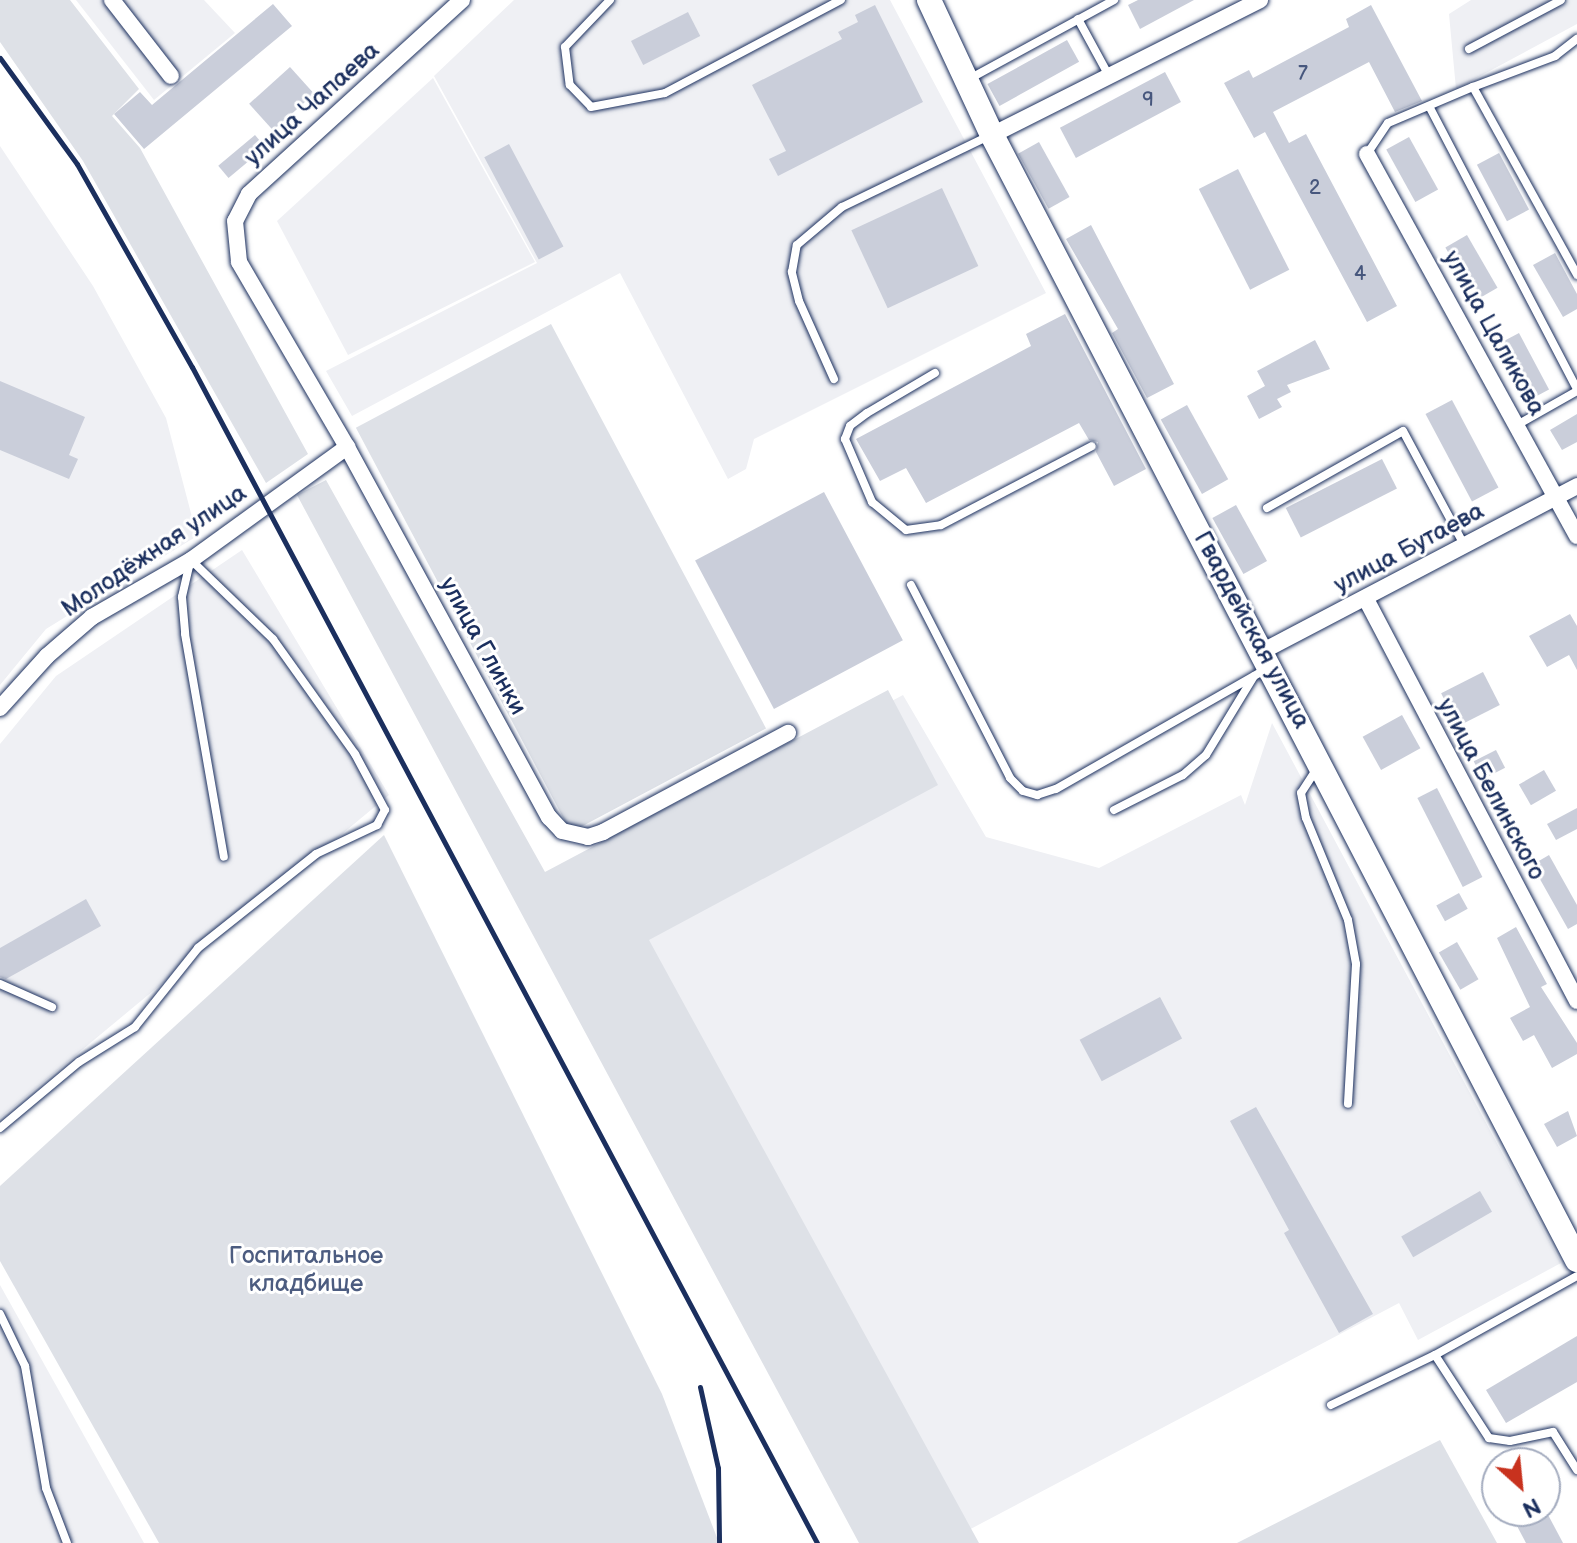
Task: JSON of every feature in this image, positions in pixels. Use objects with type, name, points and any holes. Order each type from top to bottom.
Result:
[{"type":"street","points":[[112,0],[171,76]]},
{"type":"street","name":"Гвардейская улица","points":[[929,0],[965,82],[1137,424],[1263,664],[1321,763],[1577,1260]]},
{"type":"street","points":[[992,135],[1259,0]]},
{"type":"street","name":"улица Чапаева","points":[[239,262],[235,221],[249,194],[460,1]]},
{"type":"street","name":"улица Цаликова","points":[[1367,154],[1577,536]]},
{"type":"street","name":"улица Глинки","points":[[239,262],[347,447],[549,817],[562,831],[588,837],[603,832],[788,733]]},
{"type":"street","name":"Молодёжная улица","points":[[0,708],[47,656],[92,617],[191,560],[347,447]]},
{"type":"street","name":"улица Бутаева","points":[[1263,664],[1366,599],[1577,486]]},
{"type":"street","name":"улица Белинского","points":[[1366,599],[1577,1001]]},
{"type":"lane","points":[[610,0],[565,47],[570,85],[591,107],[665,93],[841,0]]},
{"type":"lane","points":[[965,82],[1114,0]]},
{"type":"lane","points":[[1469,49],[1561,0]]},
{"type":"lane","points":[[1078,19],[1108,74]]},
{"type":"lane","points":[[1367,154],[1388,123],[1555,56],[1577,39]]},
{"type":"lane","points":[[1473,87],[1577,275]]},
{"type":"lane","points":[[1429,106],[1577,390],[1517,425]]},
{"type":"lane","points":[[834,379],[799,301],[792,272],[797,245],[842,207],[992,135]]},
{"type":"lane","points":[[935,373],[867,413],[850,426],[845,439],[872,502],[906,530],[941,525],[1092,446]]},
{"type":"lane","points":[[1267,508],[1403,431],[1465,546]]},
{"type":"lane","points":[[191,560],[182,597],[185,634],[224,857]]},
{"type":"lane","points":[[0,1128],[79,1062],[135,1027],[198,948],[316,854],[377,825],[385,810],[355,754],[273,639],[191,560]]},
{"type":"lane","points":[[911,585],[1010,778],[1023,791],[1037,795],[1056,789],[1263,664]]},
{"type":"lane","points":[[1114,810],[1183,775],[1206,755],[1263,664]]},
{"type":"lane","points":[[1321,763],[1301,793],[1306,818],[1348,920],[1356,964],[1348,1104]]},
{"type":"lane","points":[[0,984],[52,1007]]},
{"type":"lane","points":[[1331,1405],[1435,1355],[1577,1276]]},
{"type":"lane","points":[[0,1314],[25,1366],[46,1488],[67,1543]]},
{"type":"lane","points":[[1435,1355],[1489,1438],[1510,1441],[1553,1432],[1577,1470]]},
{"type":"shaded area","points":[[76,0],[204,0],[235,33],[154,100]]},
{"type":"shaded area","points":[[514,0],[890,0],[1046,293],[754,439],[746,469],[728,479],[620,273],[352,416],[326,371],[537,263],[434,76]]},
{"type":"shaded area","points":[[1471,0],[1577,0],[1577,24],[1456,89],[1449,14]]},
{"type":"shaded area","points":[[433,78],[535,262],[348,355],[277,221]]},
{"type":"shaded area","points":[[0,146],[93,286],[166,418],[197,536],[46,629],[0,685]]},
{"type":"shaded area","points":[[242,550],[389,795],[0,1118],[0,744],[56,676]]},
{"type":"shaded area","points":[[903,695],[986,837],[1099,868],[1241,795],[1245,805],[1272,723],[1561,1263],[1418,1340],[1399,1303],[944,1543],[559,878]]},
{"type":"shaded area","points":[[0,1285],[144,1543],[0,1543]]},
{"type":"green space","points":[[0,0],[70,0],[139,89],[112,116],[140,148],[308,454],[266,483],[83,161],[0,42]]},
{"type":"green space","points":[[551,324],[766,728],[571,832],[356,428]]},
{"type":"green space","points":[[326,480],[545,872],[888,690],[938,785],[649,940],[979,1543],[859,1543],[297,495]]},
{"type":"green space","name":"Госпитальное кладбище","points":[[384,835],[662,1394],[719,1543],[159,1543],[0,1261],[0,1186]]},
{"type":"green space","points":[[1440,1440],[1481,1514],[1481,1527],[1488,1527],[1497,1543],[1237,1543]]},
{"type":"building","points":[[1138,0],[1194,0],[1140,29],[1128,5]]},
{"type":"building","points":[[273,4],[292,26],[144,149],[114,114],[140,92],[152,105]]},
{"type":"building","points":[[875,5],[923,102],[778,176],[769,159],[786,151],[752,85],[842,39],[838,32],[858,22],[855,15]]},
{"type":"building","points":[[1371,5],[1422,101],[1395,112],[1369,62],[1273,112],[1289,143],[1306,134],[1397,306],[1367,322],[1265,132],[1254,138],[1224,83],[1249,70],[1253,78],[1349,27],[1346,19]]},
{"type":"building","points":[[688,12],[700,36],[643,65],[631,41]]},
{"type":"building","points":[[1067,40],[1079,62],[1000,106],[987,84]]},
{"type":"building","points":[[290,67],[314,94],[273,131],[249,104]]},
{"type":"building","points":[[1165,72],[1181,102],[1076,158],[1060,128]]},
{"type":"building","points":[[255,135],[265,147],[229,178],[218,166]]},
{"type":"building","points":[[1409,137],[1438,189],[1415,202],[1386,150]]},
{"type":"building","points":[[1039,142],[1070,197],[1049,209],[1018,154]]},
{"type":"building","points":[[509,144],[563,246],[539,260],[484,157]]},
{"type":"building","points":[[1499,153],[1529,210],[1507,221],[1477,165]]},
{"type":"building","points":[[1238,169],[1289,270],[1250,290],[1199,189]]},
{"type":"building","points":[[942,188],[978,266],[888,308],[851,230]]},
{"type":"building","points":[[1091,225],[1174,384],[1147,398],[1112,333],[1118,329],[1066,239]]},
{"type":"building","points":[[1467,235],[1498,288],[1476,300],[1445,248]]},
{"type":"building","points":[[1555,253],[1577,294],[1577,309],[1563,317],[1533,265]]},
{"type":"building","points":[[1065,314],[1146,469],[1114,486],[1096,452],[1098,442],[1089,440],[1079,423],[926,503],[906,468],[880,481],[856,439],[1031,346],[1026,334]]},
{"type":"building","points":[[1519,333],[1549,390],[1528,401],[1498,344]]},
{"type":"building","points":[[1315,340],[1330,369],[1287,385],[1291,392],[1277,399],[1282,407],[1259,419],[1247,396],[1265,386],[1257,371]]},
{"type":"building","points":[[0,381],[85,417],[69,455],[78,459],[69,479],[0,450]]},
{"type":"building","points":[[1452,400],[1498,487],[1472,501],[1426,414]]},
{"type":"building","points":[[1187,405],[1228,479],[1202,494],[1161,420]]},
{"type":"building","points":[[1577,414],[1577,442],[1562,450],[1550,430]]},
{"type":"building","points":[[1382,459],[1397,488],[1301,537],[1286,508]]},
{"type":"building","points":[[824,492],[903,640],[774,709],[695,561]]},
{"type":"building","points":[[1236,505],[1267,561],[1243,574],[1212,518]]},
{"type":"building","points":[[1570,614],[1577,626],[1577,670],[1569,655],[1547,667],[1529,636]]},
{"type":"building","points":[[1483,672],[1500,705],[1458,726],[1441,693]]},
{"type":"building","points":[[1402,715],[1420,748],[1381,770],[1363,737]]},
{"type":"building","points":[[1496,750],[1505,768],[1483,779],[1474,761]]},
{"type":"building","points":[[1544,770],[1556,791],[1531,805],[1519,784]]},
{"type":"building","points":[[1437,788],[1482,877],[1463,887],[1417,798]]},
{"type":"building","points":[[1577,808],[1577,829],[1556,840],[1547,824]]},
{"type":"building","points":[[1549,855],[1577,905],[1577,924],[1568,929],[1532,865]]},
{"type":"building","points":[[1459,893],[1468,909],[1445,921],[1436,906]]},
{"type":"building","points":[[86,899],[101,926],[6,979],[0,977],[0,948]]},
{"type":"building","points":[[1516,927],[1547,984],[1541,987],[1577,1043],[1577,1054],[1552,1068],[1534,1035],[1523,1041],[1510,1018],[1530,1007],[1497,938]]},
{"type":"building","points":[[1457,942],[1478,979],[1460,990],[1439,952]]},
{"type":"building","points":[[1160,997],[1182,1038],[1102,1081],[1080,1040]]},
{"type":"building","points":[[1256,1107],[1373,1314],[1339,1333],[1284,1233],[1289,1230],[1230,1121]]},
{"type":"building","points":[[1568,1111],[1577,1136],[1557,1147],[1544,1124]]},
{"type":"building","points":[[1480,1191],[1492,1212],[1413,1257],[1401,1236]]},
{"type":"building","points":[[1577,1336],[1577,1382],[1506,1423],[1486,1390]]},
{"type":"building","points":[[1518,1527],[1554,1527],[1563,1543],[1526,1543]]},
{"type":"railway","points":[[0,58],[77,164],[192,367],[817,1543]]},
{"type":"railway","points":[[700,1387],[718,1468],[719,1543]]}]
